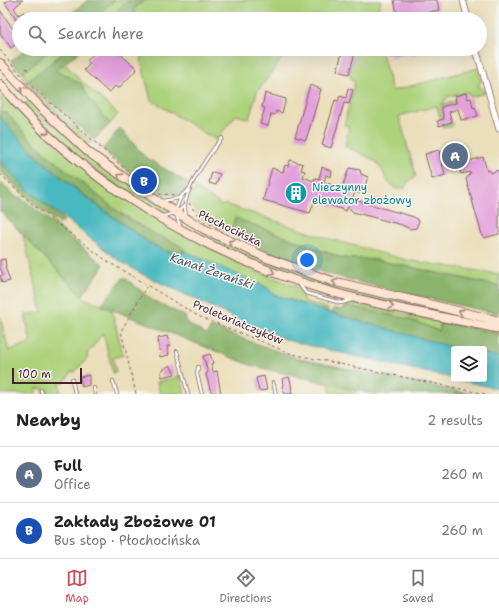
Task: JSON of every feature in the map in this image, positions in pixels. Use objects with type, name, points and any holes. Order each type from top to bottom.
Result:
[{"type":"main road","name":"Płochocińska","points":[[0,63],[41,108],[73,139],[114,172],[155,196],[176,213],[235,244],[306,273],[357,288],[499,321]]},
{"type":"main road","name":"Płochocińska","points":[[0,84],[31,117],[81,162],[118,191],[158,216],[248,262],[297,281],[356,298],[499,329]]},
{"type":"street","points":[[478,56],[499,129]]},
{"type":"street","points":[[428,314],[430,304]]},
{"type":"lane","points":[[189,220],[185,213],[184,206],[190,189],[198,172],[222,138]]},
{"type":"lane","points":[[155,196],[170,201],[190,189]]},
{"type":"lane","points":[[180,196],[176,213],[182,229]]},
{"type":"lane","points":[[158,216],[169,216],[176,213],[184,206]]},
{"type":"lane","points":[[177,351],[188,394]]},
{"type":"lane","points":[[198,367],[197,374],[202,394]]},
{"type":"lane","points":[[72,379],[76,394]]},
{"type":"lane","points":[[113,381],[117,394]]},
{"type":"lane","points":[[273,382],[276,394]]},
{"type":"lane","points":[[94,388],[95,394]]},
{"type":"lane","points":[[41,390],[42,394]]},
{"type":"path","points":[[0,50],[28,83],[134,177]]},
{"type":"path","points":[[26,68],[29,72]]},
{"type":"path","name":"Proletariatczyków","points":[[0,174],[38,209],[107,261],[198,316],[292,354],[485,394]]},
{"type":"path","points":[[155,196],[160,194],[180,196]]},
{"type":"path","points":[[188,201],[200,219],[221,229]]},
{"type":"path","points":[[136,394],[121,331],[147,286]]},
{"type":"green space","points":[[88,0],[115,0],[100,12],[73,12]]},
{"type":"green space","points":[[115,0],[130,0],[115,12],[100,12]]},
{"type":"green space","points":[[130,0],[145,0],[134,9],[135,12],[115,12]]},
{"type":"green space","points":[[145,0],[381,0],[378,12],[135,12],[134,9]]},
{"type":"green space","points":[[17,56],[43,56],[22,73],[11,61]]},
{"type":"green space","points":[[43,56],[59,56],[28,81],[22,73]]},
{"type":"green space","points":[[59,56],[73,56],[55,71],[67,75],[81,84],[91,101],[110,124],[94,140],[28,81]]},
{"type":"green space","points":[[142,56],[284,56],[257,92],[249,119],[236,115],[216,140],[151,100],[141,61]]},
{"type":"green space","points":[[354,56],[383,56],[392,91],[478,68],[481,81],[479,87],[483,89],[485,93],[470,97],[468,92],[447,97],[441,105],[462,99],[463,101],[441,107],[445,124],[452,122],[452,126],[443,128],[437,106],[399,116],[416,176],[408,182],[404,189],[400,187],[398,190],[387,180],[378,164],[345,146],[349,126],[344,125],[355,81],[351,80],[351,75],[349,74]]},
{"type":"green space","points":[[64,63],[82,82],[118,114],[110,124],[91,101],[81,84],[54,71]]},
{"type":"green space","points":[[24,80],[92,143],[86,143],[65,125],[27,86],[23,81]]},
{"type":"green space","points":[[5,94],[56,145],[205,246],[243,266],[298,287],[304,301],[328,309],[327,312],[273,294],[268,288],[187,252],[179,245],[152,233],[117,211],[50,157],[27,136],[7,113],[0,112],[0,108],[3,107],[0,98]]},
{"type":"green space","points":[[31,101],[46,118],[171,213],[163,213],[96,171],[72,151],[23,104]]},
{"type":"green space","points":[[0,112],[7,113],[27,136],[50,157],[117,211],[152,233],[179,245],[187,252],[167,252],[151,244],[91,200],[34,153],[0,117]]},
{"type":"green space","points":[[120,128],[145,157],[188,183],[186,190],[181,194],[161,194],[134,176],[103,149]]},
{"type":"green space","points":[[0,161],[29,191],[64,220],[60,224],[38,207],[0,171]]},
{"type":"green space","points":[[0,182],[16,197],[22,198],[104,265],[82,296],[0,211]]},
{"type":"green space","points":[[195,188],[223,206],[225,204],[326,238],[406,260],[499,274],[499,286],[376,260],[342,258],[235,218],[230,233],[201,218],[189,201]]},
{"type":"green space","points":[[235,218],[342,258],[376,260],[499,286],[499,314],[378,287],[306,267],[267,252],[230,233]]},
{"type":"green space","points":[[206,232],[264,260],[425,308],[424,310],[358,296],[293,276],[239,254],[204,235]]},
{"type":"green space","points":[[23,235],[84,298],[112,310],[123,355],[113,358],[116,372],[113,373],[103,333],[87,354],[88,357],[74,373],[72,371],[65,382],[59,383],[61,394],[44,394],[42,388],[36,389],[36,394],[0,394],[0,316],[9,351],[31,342],[25,315],[42,312]]},
{"type":"green space","points":[[124,277],[152,300],[185,316],[187,323],[207,335],[211,327],[296,358],[471,394],[372,394],[250,365],[101,305]]},
{"type":"green space","points":[[350,303],[499,332],[499,334],[441,323],[439,331],[409,319],[341,310]]},
{"type":"green space","points":[[349,306],[409,319],[439,331],[441,323],[499,334],[499,357],[487,355],[487,346],[451,346],[451,347],[332,313],[334,308],[341,310]]},
{"type":"green space","points":[[181,376],[185,394],[160,394],[157,382]]},
{"type":"green space","points":[[329,383],[355,390],[356,394],[331,394]]},
{"type":"water","name":"Kanał Żerański","points":[[0,117],[34,153],[71,186],[151,244],[167,252],[187,252],[268,288],[273,294],[318,309],[451,347],[451,378],[290,341],[235,318],[140,273],[117,259],[29,191],[0,161]]},
{"type":"water","points":[[487,355],[499,357],[499,389],[468,382],[487,382]]},
{"type":"building","points":[[9,0],[23,0],[14,8],[17,12],[12,13],[5,3]]},
{"type":"building","points":[[394,0],[437,0],[439,10],[430,12],[397,12]]},
{"type":"building","points":[[0,10],[12,28],[12,47],[11,48],[0,33]]},
{"type":"building","points":[[91,56],[123,56],[137,69],[118,89],[115,86],[109,93],[84,70],[90,64],[87,61]]},
{"type":"building","points":[[341,56],[354,56],[349,74],[337,71]]},
{"type":"building","points":[[310,85],[321,89],[306,140],[295,137]]},
{"type":"building","points":[[348,88],[353,90],[349,104],[344,103],[331,148],[322,145],[335,100],[338,101],[340,96],[346,98]]},
{"type":"building","points":[[265,93],[286,99],[282,113],[276,111],[275,115],[271,114],[268,126],[260,124],[265,108],[262,107]]},
{"type":"building","points":[[466,93],[468,99],[471,98],[473,108],[475,107],[478,116],[461,120],[458,109],[449,112],[452,122],[439,126],[437,121],[444,119],[441,107],[456,103],[455,96]]},
{"type":"building","points":[[439,150],[445,175],[432,179],[425,154]]},
{"type":"building","points":[[483,157],[487,171],[490,170],[490,173],[499,170],[499,234],[484,238],[466,179],[471,172],[461,174],[458,164]]},
{"type":"building","points":[[290,160],[303,164],[301,170],[305,171],[303,177],[314,181],[315,178],[319,179],[322,167],[332,171],[331,177],[326,175],[324,182],[342,188],[349,168],[360,170],[361,174],[368,177],[362,194],[356,192],[351,199],[414,217],[419,221],[416,228],[410,229],[402,225],[353,212],[348,207],[346,211],[315,200],[310,213],[263,200],[272,168],[283,172],[285,165],[288,166]]},
{"type":"building","points":[[212,172],[220,174],[216,185],[209,183]]},
{"type":"building","points":[[5,259],[5,267],[10,281],[2,283],[0,276],[3,275],[0,268],[0,260]]},
{"type":"building","points":[[167,336],[170,346],[167,346],[169,355],[160,357],[158,338]]},
{"type":"building","points":[[210,354],[213,363],[211,364],[213,372],[217,371],[221,394],[211,392],[206,374],[208,372],[203,356]]},
{"type":"building","points":[[170,365],[175,374],[162,377],[161,371]]},
{"type":"building","points":[[89,375],[89,385],[82,387],[80,377]]},
{"type":"building","points":[[264,376],[267,390],[259,391],[256,378]]},
{"type":"building","points":[[289,377],[292,394],[285,394],[282,386],[282,379]]},
{"type":"place","name":"Full","points":[[455,156]]},
{"type":"place","name":"Zakłady Zbożowe 01","points":[[144,181]]},
{"type":"place","name":"Nieczynny elewator zbożowy","points":[[296,193]]}]
